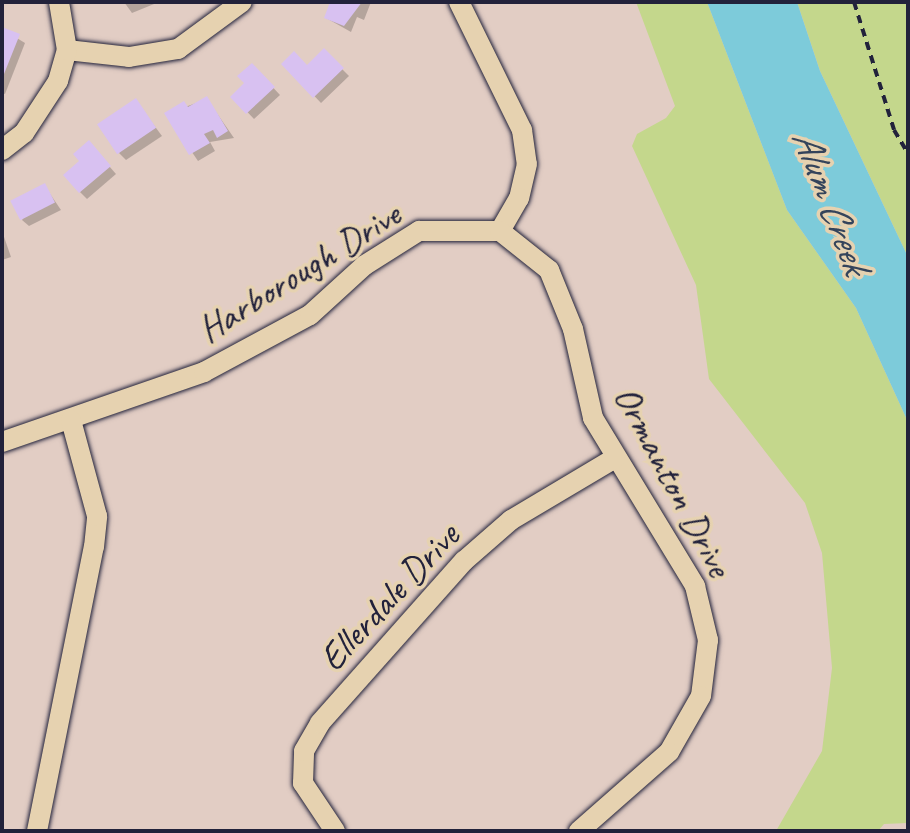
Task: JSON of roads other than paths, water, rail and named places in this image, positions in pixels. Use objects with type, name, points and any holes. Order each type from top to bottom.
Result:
[{"type":"street","points":[[2,150],[44,109],[67,50],[59,2]]},
{"type":"street","points":[[67,50],[129,57],[178,49],[242,2]]},
{"type":"street","points":[[459,2],[522,130],[527,164],[522,186],[500,231]]},
{"type":"street","name":"Harborough Drive","points":[[2,442],[204,372],[310,315],[365,265],[419,231],[500,231]]},
{"type":"street","name":"Ormanton Drive","points":[[500,231],[549,270],[573,329],[593,418],[695,586],[708,640],[701,696],[669,752],[579,831]]},
{"type":"street","points":[[37,831],[94,547],[97,516],[71,420]]},
{"type":"street","name":"Ellerdale Drive","points":[[335,831],[303,783],[304,751],[320,723],[464,561],[511,520],[615,458]]},
{"type":"water","name":"Alum Creek","points":[[707,2],[797,2],[820,71],[908,257],[908,422],[856,308],[787,210]]}]
